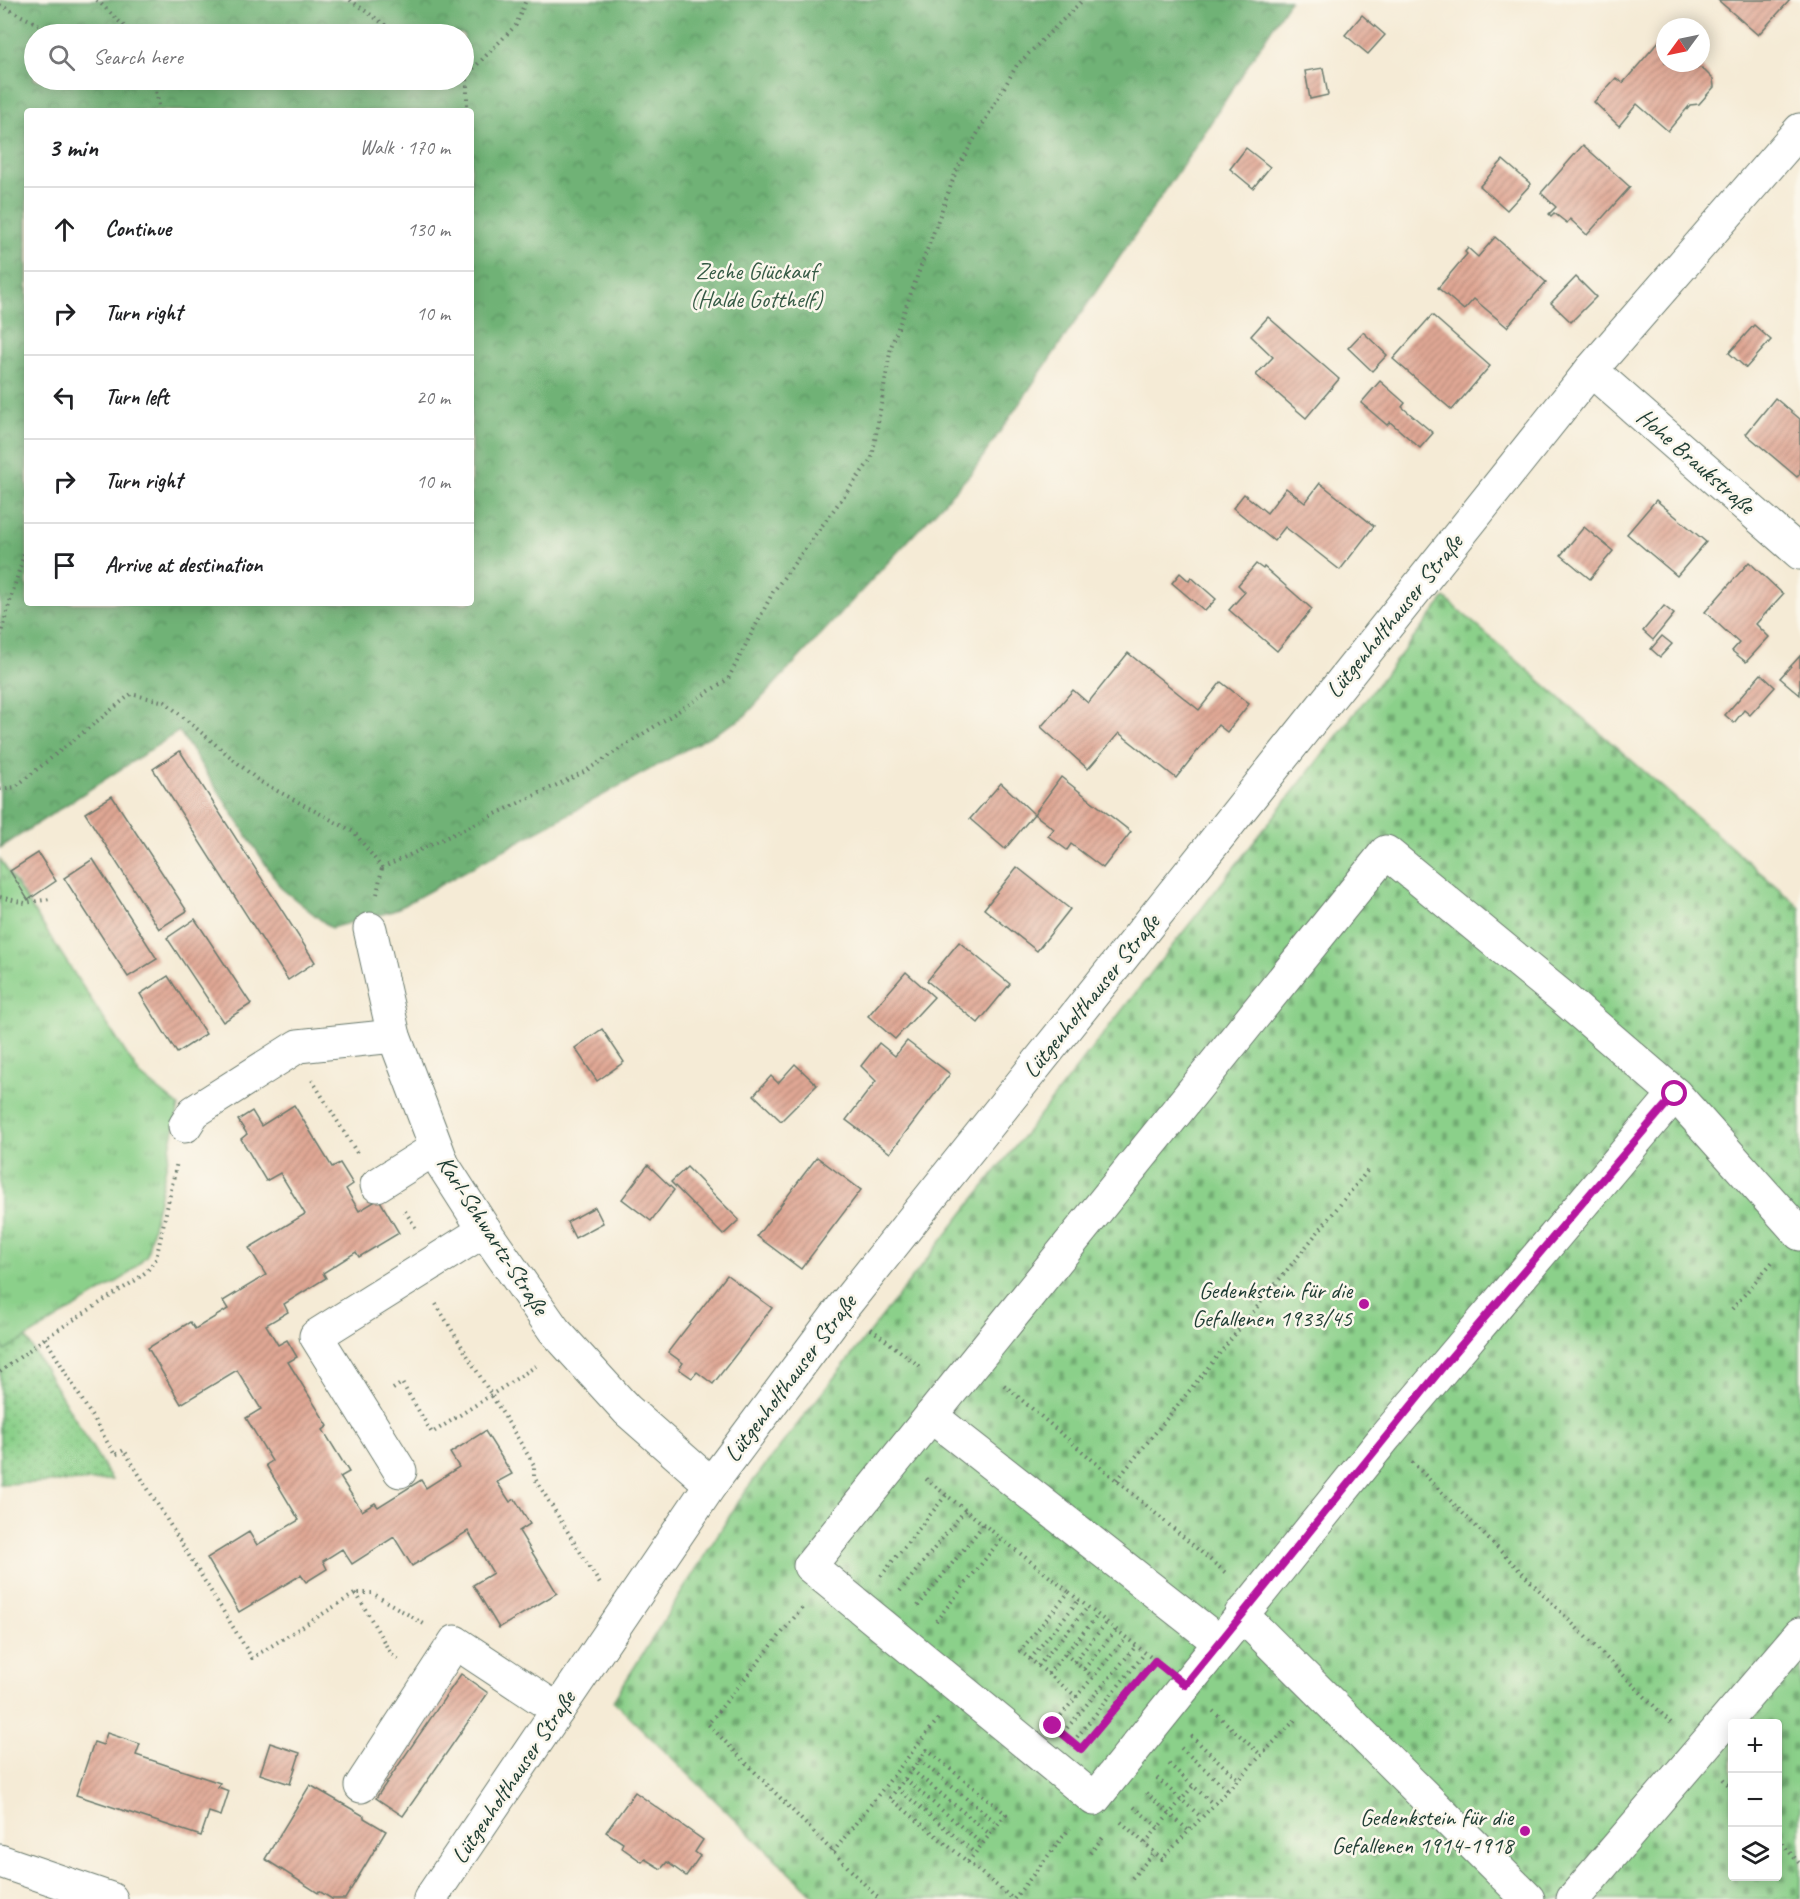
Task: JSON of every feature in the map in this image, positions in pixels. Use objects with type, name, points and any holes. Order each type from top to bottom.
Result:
[{"type":"street","name":"Lütgenholthauser Straße","points":[[430,1899],[711,1484],[843,1307],[1591,370],[1800,130]]},
{"type":"street","name":"Hohe Braukstraße","points":[[1591,370],[1800,552]]},
{"type":"street","points":[[1675,1094],[1386,1436],[1094,1799],[1063,1743],[962,1689],[810,1566],[1386,852],[1561,996],[1675,1094],[1799,1232]]},
{"type":"street","name":"Karl-Schwartz-Straße","points":[[370,929],[394,1036],[443,1165],[554,1330],[627,1410],[711,1484]]},
{"type":"street","points":[[185,1126],[194,1112],[298,1046],[394,1036]]},
{"type":"street","points":[[382,1182],[436,1148]]},
{"type":"street","points":[[400,1471],[316,1336],[485,1230]]},
{"type":"street","points":[[931,1416],[1219,1642]]},
{"type":"street","points":[[1248,1606],[1321,1694],[1528,1899]]},
{"type":"street","points":[[1573,1899],[1800,1634]]},
{"type":"street","points":[[361,1786],[455,1642],[558,1710]]},
{"type":"street","points":[[0,1861],[111,1899]]},
{"type":"path","points":[[96,0],[121,24]]},
{"type":"path","points":[[350,0],[384,24]]},
{"type":"path","points":[[474,65],[516,25],[526,0]]},
{"type":"path","points":[[0,789],[15,788],[131,694],[165,702],[259,781],[354,832],[382,868],[584,772],[728,679],[772,592],[872,458],[891,346],[957,170],[1017,65],[1083,0]]},
{"type":"path","points":[[0,5],[37,24]]},
{"type":"path","points":[[157,90],[160,108]]},
{"type":"path","points":[[466,90],[467,108]]},
{"type":"path","points":[[0,636],[24,553]]},
{"type":"path","points":[[0,897],[25,903],[50,899]]},
{"type":"path","points":[[293,1049],[382,1182],[491,1395],[534,1465],[534,1477],[602,1588]]},
{"type":"path","points":[[0,1372],[45,1338],[147,1271],[156,1259],[185,1126]]},
{"type":"path","points":[[1117,1480],[1368,1170]]},
{"type":"path","points":[[1732,1309],[1799,1232]]},
{"type":"path","points":[[865,1325],[951,1391]]},
{"type":"path","points":[[45,1338],[115,1455],[124,1450],[252,1658],[356,1593],[372,1593],[455,1642]]},
{"type":"path","points":[[975,1360],[1117,1480],[1248,1606]]},
{"type":"path","points":[[362,1409],[402,1383],[432,1433],[537,1365]]},
{"type":"path","points":[[1386,1436],[1700,1752]]},
{"type":"path","points":[[897,1457],[1185,1685],[1261,1755]]},
{"type":"path","points":[[887,1581],[880,1576],[946,1495]]},
{"type":"path","points":[[899,1592],[965,1510]]},
{"type":"path","points":[[984,1524],[917,1606],[936,1622],[1002,1538]]},
{"type":"path","points":[[826,1578],[708,1724],[879,1899]]},
{"type":"path","points":[[893,1587],[908,1599]]},
{"type":"path","points":[[1069,1592],[1020,1651],[1077,1697]]},
{"type":"path","points":[[356,1593],[391,1654],[429,1682]]},
{"type":"path","points":[[1030,1659],[1079,1600]]},
{"type":"path","points":[[1038,1666],[1088,1607]]},
{"type":"path","points":[[1048,1674],[1098,1615]]},
{"type":"path","points":[[1074,1662],[1107,1622]]},
{"type":"path","points":[[1084,1670],[1116,1630]]},
{"type":"path","points":[[1111,1714],[1081,1749],[1063,1743],[1053,1726],[1126,1638]]},
{"type":"path","points":[[1063,1743],[1136,1646]]},
{"type":"path","points":[[1063,1743],[1145,1653]]},
{"type":"path","points":[[1065,1654],[1094,1677]]},
{"type":"path","points":[[1148,1670],[1155,1661]]},
{"type":"path","points":[[833,1852],[962,1689]]},
{"type":"path","points":[[968,1862],[1006,1814],[927,1750],[890,1798],[968,1862],[1014,1899],[1094,1799],[1162,1859],[1321,1694]]},
{"type":"path","points":[[1142,1739],[1238,1779]]},
{"type":"path","points":[[1142,1739],[1214,1804]]},
{"type":"path","points":[[1142,1739],[1228,1789]]},
{"type":"path","points":[[1142,1739],[1182,1800],[1201,1817]]},
{"type":"path","points":[[1142,1739],[1170,1814],[1188,1830]]},
{"type":"path","points":[[919,1760],[998,1824]]},
{"type":"path","points":[[912,1770],[990,1834]]},
{"type":"path","points":[[905,1778],[982,1844]]},
{"type":"path","points":[[1145,1843],[1193,1786]]},
{"type":"path","points":[[897,1788],[975,1852]]},
{"type":"path","points":[[1782,1844],[1800,1864]]},
{"type":"path","points":[[1132,1878],[1155,1852]]},
{"type":"green space","name":"Zeche Glückauf (Halde Gotthelf)","points":[[0,0],[1290,0],[1193,150],[973,471],[743,718],[393,911],[331,928],[281,888],[179,731],[0,848]]},
{"type":"green space","points":[[1445,598],[1800,907],[1800,1899],[817,1899],[613,1701],[746,1490]]},
{"type":"green space","points":[[0,859],[140,1075],[179,1106],[147,1255],[125,1277],[5,1351],[0,1342]]},
{"type":"green space","points":[[26,1338],[112,1480],[0,1484],[0,1342],[5,1351]]},
{"type":"building","points":[[1718,0],[1790,0],[1758,35]]},
{"type":"building","points":[[1362,15],[1385,35],[1368,54],[1345,35]]},
{"type":"building","points":[[1656,45],[1656,72],[1706,72],[1713,79],[1714,87],[1699,104],[1690,105],[1668,131],[1637,104],[1619,126],[1594,102],[1616,78],[1623,83]]},
{"type":"building","points":[[1323,68],[1328,95],[1310,99],[1305,71]]},
{"type":"building","points":[[1583,145],[1630,187],[1587,235],[1570,219],[1567,223],[1554,213],[1551,216],[1549,214],[1556,207],[1541,193]]},
{"type":"building","points":[[1246,148],[1270,167],[1253,188],[1230,169]]},
{"type":"building","points":[[1503,160],[1531,184],[1507,210],[1480,186]]},
{"type":"building","points":[[1495,237],[1546,282],[1507,327],[1474,299],[1464,310],[1438,288],[1467,254],[1465,252],[1468,248],[1478,257]]},
{"type":"building","points":[[1576,277],[1596,297],[1571,322],[1551,303]]},
{"type":"building","points":[[1432,315],[1490,366],[1452,410],[1393,359]]},
{"type":"building","points":[[1268,317],[1339,379],[1306,418],[1256,375],[1273,357],[1251,336]]},
{"type":"building","points":[[1754,325],[1771,340],[1746,368],[1729,353]]},
{"type":"building","points":[[1363,332],[1387,355],[1372,371],[1348,348]]},
{"type":"building","points":[[1380,381],[1405,403],[1402,407],[1433,433],[1420,448],[1390,422],[1387,425],[1361,403]]},
{"type":"building","points":[[1775,398],[1800,419],[1800,474],[1797,477],[1746,434]]},
{"type":"building","points":[[1320,483],[1374,526],[1340,570],[1285,527],[1274,541],[1233,508],[1244,494],[1267,513],[1286,488],[1305,503]]},
{"type":"building","points":[[1656,500],[1706,542],[1677,576],[1627,534]]},
{"type":"building","points":[[1584,527],[1613,551],[1590,579],[1561,555]]},
{"type":"building","points":[[1749,562],[1783,594],[1756,624],[1769,637],[1746,662],[1732,651],[1739,643],[1705,612]]},
{"type":"building","points":[[1256,564],[1263,569],[1264,567],[1312,609],[1277,651],[1229,610],[1245,592],[1238,585]]},
{"type":"building","points":[[1180,573],[1189,581],[1191,577],[1216,599],[1205,611],[1172,583]]},
{"type":"building","points":[[1664,606],[1674,614],[1653,640],[1643,631]]},
{"type":"building","points":[[1662,636],[1672,644],[1660,657],[1651,649]]},
{"type":"building","points":[[1128,653],[1199,710],[1221,682],[1249,704],[1227,732],[1218,725],[1176,778],[1119,733],[1088,769],[1041,727],[1073,690],[1088,703]]},
{"type":"building","points":[[1800,656],[1800,695],[1780,678]]},
{"type":"building","points":[[1761,674],[1775,687],[1750,715],[1744,710],[1734,723],[1725,715]]},
{"type":"building","points":[[180,751],[315,962],[288,980],[153,769]]},
{"type":"building","points":[[1061,777],[1131,832],[1103,868],[1071,844],[1067,850],[1048,836],[1054,829],[1034,814]]},
{"type":"building","points":[[1001,783],[1034,814],[1005,849],[970,819]]},
{"type":"building","points":[[112,796],[187,911],[159,929],[85,813]]},
{"type":"building","points":[[38,853],[56,881],[28,900],[10,871]]},
{"type":"building","points":[[93,859],[157,959],[128,977],[64,878]]},
{"type":"building","points":[[1017,867],[1070,909],[1037,951],[984,909]]},
{"type":"building","points":[[195,919],[251,1004],[223,1022],[167,938]]},
{"type":"building","points":[[959,942],[1010,984],[978,1023],[927,981]]},
{"type":"building","points":[[906,972],[934,997],[895,1039],[868,1016]]},
{"type":"building","points":[[168,976],[206,1034],[177,1053],[140,994]]},
{"type":"building","points":[[602,1029],[624,1062],[597,1081],[575,1048]]},
{"type":"building","points":[[907,1041],[950,1074],[890,1153],[846,1120],[876,1081],[861,1066],[879,1043],[895,1056]]},
{"type":"building","points":[[795,1064],[817,1085],[781,1121],[754,1095],[771,1076],[778,1083]]},
{"type":"building","points":[[294,1105],[332,1167],[340,1163],[353,1184],[346,1189],[359,1211],[379,1199],[399,1233],[359,1257],[356,1252],[323,1273],[326,1278],[284,1304],[288,1312],[266,1325],[278,1345],[287,1340],[297,1357],[288,1362],[328,1426],[323,1430],[349,1472],[340,1477],[362,1511],[375,1503],[378,1507],[421,1480],[426,1488],[459,1467],[450,1453],[485,1431],[512,1474],[497,1482],[510,1502],[515,1499],[530,1524],[519,1531],[557,1593],[499,1628],[473,1585],[493,1573],[468,1531],[412,1566],[394,1537],[352,1564],[342,1549],[323,1561],[327,1569],[306,1582],[301,1575],[239,1612],[207,1558],[249,1532],[257,1545],[299,1520],[266,1465],[272,1461],[246,1418],[261,1409],[237,1370],[181,1404],[148,1348],[190,1322],[195,1329],[228,1309],[223,1301],[266,1275],[249,1248],[305,1214],[280,1173],[266,1181],[241,1139],[247,1134],[238,1120],[252,1111],[261,1126]]},
{"type":"building","points":[[817,1157],[861,1190],[801,1269],[757,1236]]},
{"type":"building","points":[[648,1165],[674,1190],[651,1221],[622,1199]]},
{"type":"building","points":[[687,1167],[739,1220],[723,1235],[671,1182]]},
{"type":"building","points":[[595,1207],[603,1223],[575,1238],[567,1222]]},
{"type":"building","points":[[727,1275],[772,1308],[713,1384],[697,1372],[692,1378],[679,1369],[683,1363],[668,1352]]},
{"type":"building","points":[[461,1674],[488,1693],[403,1816],[376,1798]]},
{"type":"building","points":[[107,1733],[140,1744],[136,1755],[220,1783],[218,1787],[229,1791],[221,1816],[209,1812],[201,1836],[76,1795],[94,1742],[103,1745]]},
{"type":"building","points":[[270,1743],[300,1753],[290,1784],[260,1774]]},
{"type":"building","points":[[310,1785],[386,1831],[345,1899],[332,1899],[319,1891],[318,1893],[265,1859]]},
{"type":"building","points":[[635,1792],[703,1840],[695,1852],[700,1856],[686,1876],[667,1862],[661,1869],[645,1859],[642,1862],[621,1847],[623,1843],[606,1832]]},
{"type":"place","name":"Gedenkstein für die Gefallenen 1933/45","points":[[1364,1304]]},
{"type":"place","name":"Gedenkstein für die Gefallenen 1914-1918","points":[[1525,1831]]},
{"type":"route","points":[[1053,1726],[1081,1749],[1155,1661],[1185,1685],[1446,1363],[1675,1094]]}]
